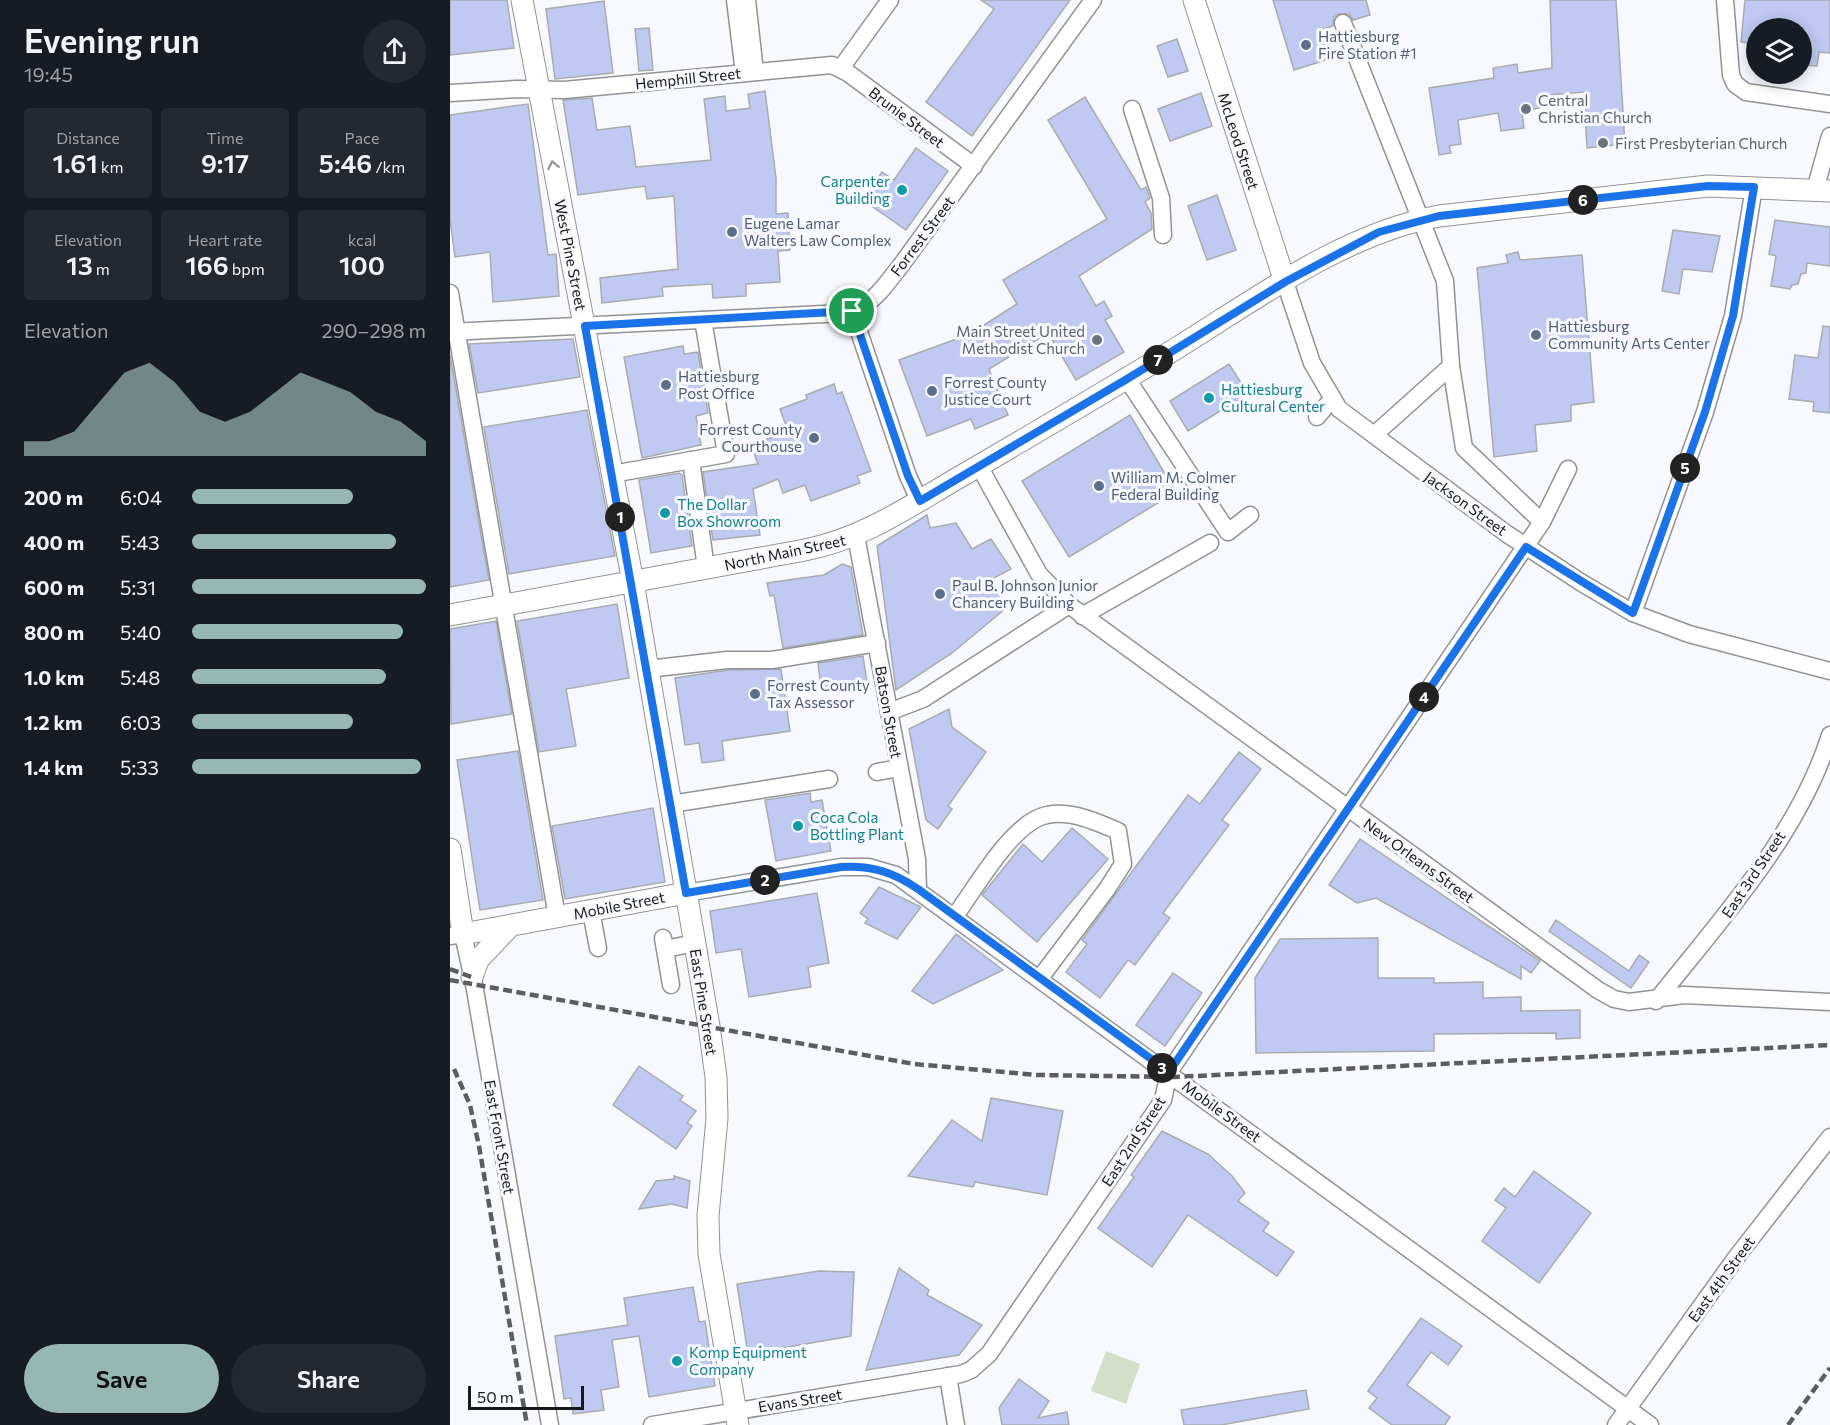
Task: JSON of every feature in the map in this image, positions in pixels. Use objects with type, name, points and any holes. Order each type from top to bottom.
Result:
[{"type":"main road","name":"West Pine Street","points":[[522,0],[633,582]]},
{"type":"main road","name":"McLeod Street","points":[[1194,0],[1285,282]]},
{"type":"main road","name":"North Main Street","points":[[450,615],[831,544],[856,536],[920,501],[1127,379],[1285,282],[1356,242],[1420,220],[1708,186],[1823,190]]},
{"type":"main road","name":"East Pine Street","points":[[633,582],[695,943],[717,1098],[714,1166],[708,1216],[709,1254],[737,1418]]},
{"type":"main road","name":"East Front Street","points":[[450,849],[457,935]]},
{"type":"main road","name":"Mobile Street","points":[[457,935],[686,893]]},
{"type":"main road","points":[[472,977],[478,960],[511,925]]},
{"type":"street","points":[[735,0],[749,72]]},
{"type":"street","points":[[747,0],[749,72]]},
{"type":"street","points":[[841,68],[890,0]]},
{"type":"street","name":"Forrest Street","points":[[453,332],[852,311],[872,301],[974,166],[1093,0]]},
{"type":"street","points":[[1725,0],[1731,75],[1735,84],[1746,92],[1830,104]]},
{"type":"street","points":[[1343,23],[1445,281],[1451,366],[1464,448],[1542,522]]},
{"type":"street","name":"Hemphill Street","points":[[450,93],[564,90],[820,64],[841,68]]},
{"type":"street","name":"Brunie Street","points":[[841,68],[974,166]]},
{"type":"street","points":[[1132,109],[1161,198],[1163,235]]},
{"type":"street","points":[[1823,190],[1830,136]]},
{"type":"street","points":[[1633,613],[1705,412],[1733,316],[1754,187]]},
{"type":"street","name":"Jackson Street","points":[[1285,282],[1312,363],[1339,409],[1526,547],[1633,613],[1689,634],[1830,671]]},
{"type":"street","points":[[450,293],[453,332],[504,605],[557,917]]},
{"type":"street","points":[[852,311],[908,476],[920,501]]},
{"type":"street","points":[[612,474],[726,454],[703,320]]},
{"type":"street","points":[[1374,435],[1451,366]]},
{"type":"street","points":[[1127,379],[1228,532],[1250,515]]},
{"type":"street","points":[[1317,417],[1332,399]]},
{"type":"street","points":[[691,460],[706,568]]},
{"type":"street","name":"New Orleans Street","points":[[979,466],[1039,574],[1076,611],[1598,990],[1622,1001],[1656,1001],[1684,995],[1830,1002]]},
{"type":"street","name":"East 2nd Street","points":[[948,1376],[971,1370],[989,1353],[1163,1100],[1169,1072],[1526,547],[1542,522],[1568,469]]},
{"type":"street","name":"Batson Street","points":[[856,536],[917,859],[918,889]]},
{"type":"street","points":[[889,712],[923,699],[1076,611],[1210,543]]},
{"type":"street","points":[[648,669],[727,660],[771,660],[877,642]]},
{"type":"street","name":"East 3rd Street","points":[[1656,1001],[1748,885],[1805,792],[1830,735]]},
{"type":"street","points":[[877,772],[899,768]]},
{"type":"street","points":[[671,804],[829,779]]},
{"type":"street","points":[[955,916],[1009,842],[1027,824],[1047,814],[1080,816],[1118,831],[1123,864],[1107,890],[1040,978]]},
{"type":"street","name":"Mobile Street","points":[[686,893],[844,860],[881,870],[918,889],[1650,1425]]},
{"type":"street","points":[[591,911],[598,948]]},
{"type":"street","name":"East Front Street","points":[[457,935],[472,977],[550,1425]]},
{"type":"street","points":[[671,985],[664,943],[695,943]]},
{"type":"street","name":"East 4th Street","points":[[1616,1425],[1735,1259],[1830,1137]]},
{"type":"street","points":[[948,1376],[956,1425]]},
{"type":"street","name":"Evans Street","points":[[652,1425],[737,1418],[948,1376]]},
{"type":"green space","points":[[1106,1351],[1140,1364],[1126,1404],[1091,1391]]},
{"type":"building","points":[[450,0],[507,0],[514,48],[450,55]]},
{"type":"building","points":[[981,0],[1070,0],[972,136],[926,102],[994,9]]},
{"type":"building","name":"Hattiesburg Fire Station #1","points":[[1273,0],[1366,0],[1370,15],[1353,20],[1349,14],[1339,14],[1334,17],[1333,26],[1320,30],[1329,59],[1294,70]]},
{"type":"building","points":[[1550,0],[1616,0],[1625,144],[1587,148],[1584,92],[1538,96],[1540,108],[1522,111],[1524,128],[1501,131],[1498,113],[1458,120],[1461,144],[1449,146],[1451,153],[1439,155],[1429,88],[1494,78],[1493,68],[1517,64],[1518,73],[1552,68]]},
{"type":"building","points":[[1745,0],[1830,0],[1830,53],[1819,52],[1817,66],[1812,66],[1812,18],[1746,18],[1746,43],[1741,42]]},
{"type":"building","points":[[604,1],[613,73],[555,79],[546,9]]},
{"type":"building","points":[[649,28],[653,70],[639,71],[635,29]]},
{"type":"building","points":[[1177,39],[1188,71],[1168,77],[1157,46]]},
{"type":"building","points":[[765,91],[776,178],[776,214],[788,213],[790,250],[778,251],[780,282],[746,284],[746,296],[713,298],[712,284],[662,287],[663,296],[602,303],[600,278],[678,269],[674,196],[647,199],[645,186],[578,195],[563,100],[592,98],[597,130],[630,126],[636,167],[711,160],[704,99],[725,96],[726,111],[750,108],[748,94]]},
{"type":"building","points":[[1201,93],[1212,126],[1170,141],[1158,109]]},
{"type":"building","points":[[1085,97],[1141,190],[1146,187],[1150,198],[1145,202],[1151,213],[1152,229],[1079,276],[1096,306],[1104,301],[1112,316],[1105,320],[1124,352],[1076,380],[1048,333],[989,369],[1008,415],[975,429],[971,419],[927,436],[899,360],[970,334],[1017,304],[1003,280],[1107,219],[1048,120]]},
{"type":"building","points":[[528,104],[548,255],[556,254],[559,296],[493,302],[490,252],[455,257],[450,219],[450,115]]},
{"type":"building","name":"Carpenter Building","points":[[916,148],[948,171],[906,230],[863,200],[882,172],[894,180]]},
{"type":"building","points":[[1217,195],[1236,250],[1207,260],[1188,206]]},
{"type":"building","points":[[1775,220],[1830,227],[1830,266],[1807,263],[1806,273],[1801,274],[1798,284],[1792,285],[1790,289],[1771,286],[1776,256],[1769,254]]},
{"type":"building","points":[[1673,230],[1720,236],[1712,272],[1683,269],[1679,294],[1662,291]]},
{"type":"building","name":"Hattiesburg Community Arts Center","points":[[1518,252],[1520,260],[1582,255],[1594,402],[1571,405],[1571,421],[1535,425],[1537,451],[1494,457],[1477,268],[1508,263],[1506,255]]},
{"type":"building","points":[[1823,326],[1830,327],[1830,413],[1813,411],[1814,402],[1789,399],[1795,355],[1818,358]]},
{"type":"building","points":[[573,339],[580,377],[478,393],[469,344]]},
{"type":"building","name":"Hattiesburg Post Office","points":[[683,346],[684,354],[698,352],[708,413],[696,416],[701,445],[642,458],[624,357]]},
{"type":"building","points":[[450,355],[489,580],[450,587]]},
{"type":"building","name":"Hattiesburg Cultural Center","points":[[1229,364],[1248,394],[1188,431],[1170,401]]},
{"type":"building","name":"Forrest County Courthouse","points":[[834,384],[837,394],[842,392],[871,471],[857,476],[860,483],[811,501],[805,485],[783,493],[778,479],[753,489],[760,535],[713,540],[703,472],[758,464],[751,445],[788,431],[780,409],[807,399],[806,395]]},
{"type":"building","points":[[587,410],[615,556],[509,574],[484,427]]},
{"type":"building","name":"William M. Colmer Federal Building","points":[[1130,415],[1176,492],[1069,557],[1022,481]]},
{"type":"building","name":"The Dollar Box Showroom","points":[[679,473],[682,475],[692,546],[651,553],[639,480]]},
{"type":"building","name":"Paul B. Johnson Junior Chancery Building","points":[[927,515],[930,528],[956,523],[972,549],[991,539],[1011,569],[990,580],[1006,608],[952,653],[896,690],[877,546]]},
{"type":"building","points":[[842,564],[851,567],[863,635],[783,648],[774,595],[770,596],[767,583],[824,575]]},
{"type":"building","points":[[617,604],[629,678],[566,689],[576,746],[539,752],[517,621]]},
{"type":"building","points":[[496,621],[512,714],[451,724],[450,629]]},
{"type":"building","points":[[863,656],[867,682],[821,689],[818,663]]},
{"type":"building","points":[[781,669],[790,731],[722,741],[724,760],[702,763],[699,743],[685,745],[675,678],[728,670]]},
{"type":"building","points":[[949,709],[952,727],[986,752],[948,806],[952,809],[938,829],[926,820],[909,729]]},
{"type":"building","points":[[518,751],[543,900],[480,910],[457,760]]},
{"type":"building","points":[[1239,752],[1261,769],[1222,820],[1229,825],[1163,913],[1170,918],[1135,965],[1128,960],[1100,998],[1066,972],[1087,944],[1082,940],[1188,795],[1200,804]]},
{"type":"building","name":"Coca Cola Bottling Plant","points":[[810,793],[811,802],[822,800],[831,851],[776,861],[765,800]]},
{"type":"building","points":[[653,808],[665,882],[565,899],[552,826]]},
{"type":"building","points":[[1072,828],[1108,859],[1037,942],[982,895],[1023,844],[1042,862]]},
{"type":"building","points":[[1360,839],[1540,961],[1531,973],[1521,966],[1521,979],[1376,898],[1357,903],[1329,885]]},
{"type":"building","points":[[879,887],[921,907],[897,939],[865,923],[868,919],[860,913]]},
{"type":"building","points":[[817,893],[829,963],[808,967],[811,987],[749,997],[741,949],[716,953],[710,911]]},
{"type":"building","points":[[1556,920],[1629,971],[1639,955],[1649,962],[1631,988],[1549,931]]},
{"type":"building","points":[[956,934],[1003,970],[933,1004],[912,991]]},
{"type":"building","points":[[1378,938],[1378,978],[1434,978],[1434,983],[1483,982],[1483,998],[1521,997],[1521,1011],[1580,1010],[1580,1038],[1556,1039],[1556,1033],[1434,1034],[1434,1051],[1256,1053],[1255,978],[1280,939]]},
{"type":"building","points":[[1173,973],[1202,993],[1165,1046],[1136,1025]]},
{"type":"building","points":[[639,1066],[683,1096],[680,1100],[696,1111],[687,1123],[692,1126],[676,1149],[613,1105]]},
{"type":"building","points":[[991,1098],[1063,1111],[1047,1195],[975,1182],[973,1187],[908,1176],[952,1120],[982,1141]]},
{"type":"building","points":[[1162,1131],[1208,1154],[1232,1176],[1245,1193],[1238,1201],[1269,1223],[1263,1231],[1294,1252],[1277,1276],[1188,1215],[1152,1267],[1098,1228],[1134,1177],[1131,1175]]},
{"type":"building","points":[[1534,1171],[1591,1213],[1539,1283],[1482,1241],[1506,1208],[1495,1200],[1504,1188],[1515,1197]]},
{"type":"building","points":[[674,1176],[690,1181],[687,1208],[672,1204],[639,1209],[656,1181],[674,1179]]},
{"type":"building","points":[[899,1268],[929,1290],[927,1295],[982,1325],[959,1355],[866,1370]]},
{"type":"building","points":[[819,1271],[854,1272],[851,1336],[748,1354],[737,1284]]},
{"type":"building","points":[[693,1287],[699,1322],[705,1321],[715,1386],[649,1397],[639,1336],[612,1340],[619,1387],[601,1390],[604,1410],[573,1414],[571,1398],[564,1399],[555,1336],[628,1325],[624,1298]]},
{"type":"building","points":[[1421,1318],[1462,1346],[1448,1365],[1431,1352],[1407,1385],[1450,1417],[1445,1425],[1392,1425],[1369,1408],[1377,1398],[1368,1391]]},
{"type":"building","points":[[1019,1379],[1049,1401],[1038,1418],[1067,1412],[1069,1425],[1002,1425],[999,1408]]},
{"type":"building","points":[[1306,1390],[1309,1409],[1221,1425],[1184,1425],[1181,1410]]},
{"type":"railway","points":[[450,969],[474,978]]},
{"type":"railway","points":[[450,980],[914,1064],[1037,1075],[1175,1077],[1830,1045]]},
{"type":"railway","points":[[454,1069],[470,1105],[479,1146],[527,1425]]},
{"type":"railway","points":[[1788,1425],[1830,1368]]},
{"type":"place","name":"Hattiesburg Fire Station #1","points":[[1306,45]]},
{"type":"place","name":"Central Christian Church","points":[[1526,109]]},
{"type":"place","name":"First Presbyterian Church","points":[[1603,143]]},
{"type":"place","name":"Carpenter Building","points":[[902,190]]},
{"type":"place","name":"Eugene Lamar Walters Law Complex","points":[[732,232]]},
{"type":"place","name":"Hattiesburg Community Arts Center","points":[[1536,335]]},
{"type":"place","name":"Main Street United Methodist Church","points":[[1097,340]]},
{"type":"place","name":"Hattiesburg Post Office","points":[[666,385]]},
{"type":"place","name":"Forrest County Justice Court","points":[[932,391]]},
{"type":"place","name":"Hattiesburg Cultural Center","points":[[1209,398]]},
{"type":"place","name":"Forrest County Courthouse","points":[[814,438]]},
{"type":"place","name":"William M. Colmer Federal Building","points":[[1099,486]]},
{"type":"place","name":"The Dollar Box Showroom","points":[[665,513]]},
{"type":"place","name":"Paul B. Johnson Junior Chancery Building","points":[[940,594]]},
{"type":"place","name":"Forrest County Tax Assessor","points":[[755,694]]},
{"type":"place","name":"Coca Cola Bottling Plant","points":[[798,826]]},
{"type":"place","name":"Komp Equipment Company","points":[[677,1361]]},
{"type":"route","points":[[1708,186],[1754,187],[1733,316],[1705,412],[1633,613],[1526,547],[1169,1072],[896,875],[868,867],[841,867],[686,893],[633,582],[585,326],[833,314],[852,311],[908,476],[920,501],[1127,379],[1285,282],[1333,254],[1379,232],[1439,216],[1708,186]]}]
